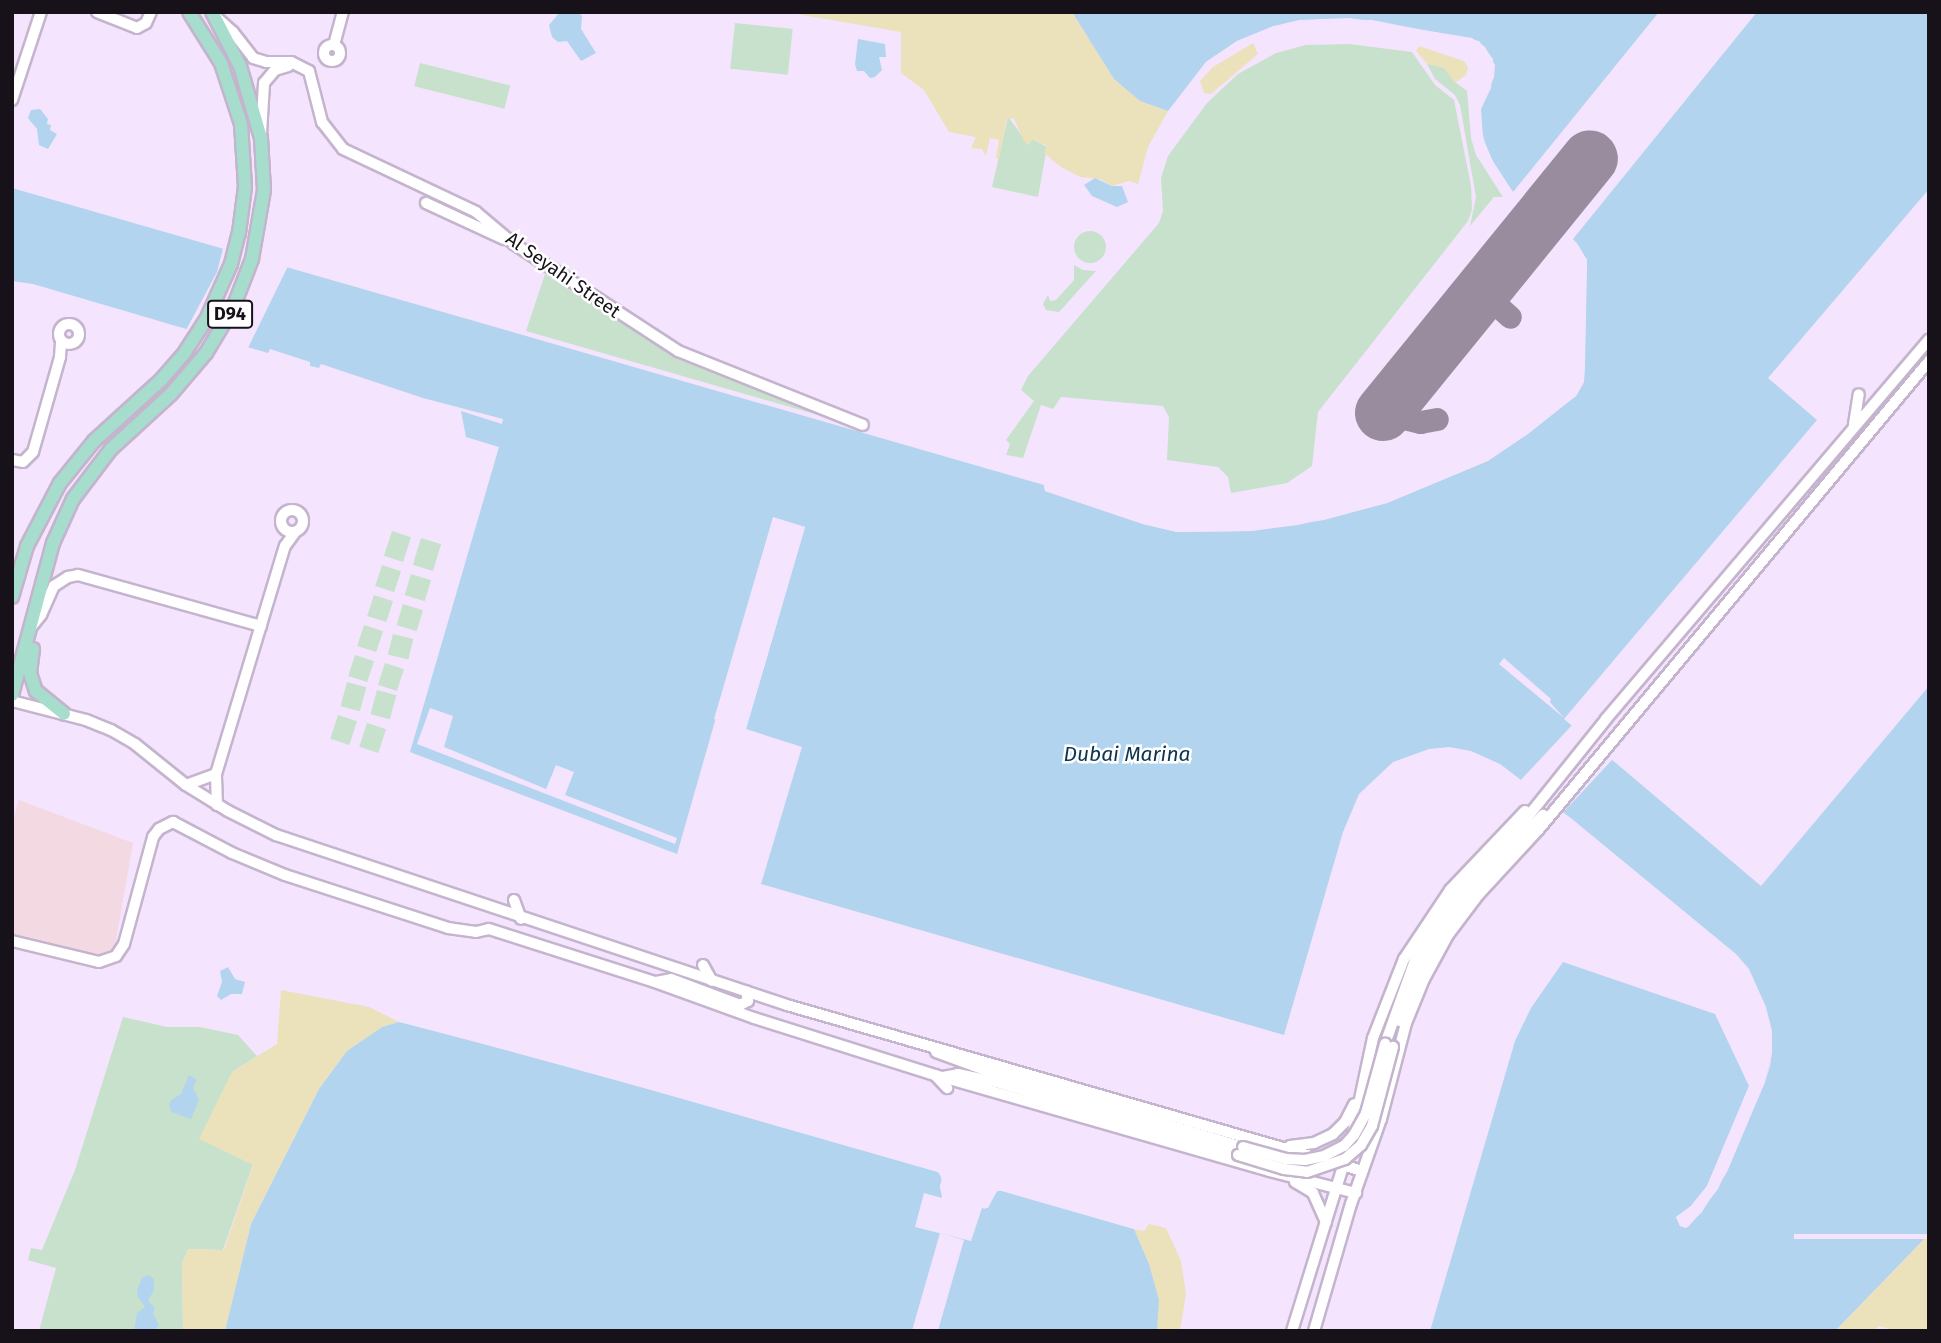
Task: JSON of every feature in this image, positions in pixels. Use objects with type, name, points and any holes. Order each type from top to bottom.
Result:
[{"type":"main road","points":[[182,12],[193,17]]},
{"type":"main road","name":"D94","points":[[12,695],[16,671],[59,528],[78,493],[111,449],[195,367],[233,308],[247,276],[260,225],[264,190],[261,138],[244,74],[214,14]]},
{"type":"main road","name":"D94","points":[[12,597],[27,546],[60,483],[94,441],[174,366],[214,306],[231,264],[242,218],[245,187],[243,140],[227,78],[193,17]]},
{"type":"main road","points":[[31,627],[33,685],[42,699],[64,714]]},
{"type":"street","points":[[12,100],[41,12]]},
{"type":"street","points":[[97,12],[136,28],[146,23],[151,12]]},
{"type":"street","points":[[334,45],[343,12]]},
{"type":"street","points":[[214,14],[233,32],[253,58],[266,62],[291,62],[312,75]]},
{"type":"street","points":[[261,138],[262,88],[266,78],[286,66],[297,67],[312,75]]},
{"type":"street","name":"Al Seyahi Street","points":[[312,75],[322,122],[336,144],[358,158],[469,208],[490,221],[514,244],[678,351],[863,425]]},
{"type":"street","points":[[426,203],[514,244]]},
{"type":"street","points":[[1389,1045],[1406,981],[1438,921],[1854,425],[1929,340]]},
{"type":"street","points":[[12,460],[23,462],[32,457],[66,343]]},
{"type":"street","points":[[1314,1331],[1381,1119],[1406,1023],[1432,964],[1467,908],[1556,808],[1929,361]]},
{"type":"street","points":[[1854,425],[1859,394]]},
{"type":"street","points":[[1827,457],[1835,463],[1836,471]]},
{"type":"street","points":[[217,804],[216,774],[285,546],[303,521],[296,511],[288,511],[282,515],[285,546]]},
{"type":"street","points":[[283,528],[295,532]]},
{"type":"street","points":[[31,627],[41,615],[54,586],[68,577],[78,575],[261,626]]},
{"type":"street","points":[[12,701],[99,725],[123,737],[186,785],[276,835],[712,981],[1363,1171]]},
{"type":"street","points":[[186,785],[216,774]]},
{"type":"street","points":[[1292,1331],[1343,1165],[1385,1001],[1422,928],[1463,875],[1542,798]]},
{"type":"street","points":[[939,1076],[958,1074],[996,1082],[1241,1151],[1296,1160],[1315,1159],[1343,1146],[1354,1135],[1366,1113],[1414,983],[1448,921],[1484,876],[1542,816],[1556,808]]},
{"type":"street","points":[[12,941],[99,962],[116,957],[124,944],[153,836],[163,825],[173,822],[232,853],[285,875],[448,928],[476,932],[489,929],[655,982],[754,1018],[939,1076],[1269,1171],[1356,1193]]},
{"type":"street","points":[[514,900],[521,919]]},
{"type":"street","points":[[703,965],[712,981]]},
{"type":"street","points":[[655,982],[671,979],[740,1005],[748,1001],[746,991]]},
{"type":"street","points":[[950,1041],[957,1052]]},
{"type":"street","points":[[932,1045],[939,1053],[985,1070],[1241,1151]]},
{"type":"street","points":[[939,1076],[947,1088]]},
{"type":"street","points":[[1086,1090],[1104,1085]]},
{"type":"street","points":[[1281,1146],[1304,1146],[1332,1134],[1345,1122],[1361,1091]]},
{"type":"street","points":[[1143,1144],[1158,1139]]},
{"type":"street","points":[[1269,1171],[1309,1189],[1317,1198],[1326,1222]]},
{"type":"shaded area","points":[[19,800],[133,843],[115,946],[100,957],[12,934],[12,824]]},
{"type":"green space","points":[[735,23],[793,29],[788,75],[730,69]]},
{"type":"green space","points":[[1349,44],[1412,52],[1435,85],[1454,100],[1471,186],[1472,210],[1468,221],[1318,412],[1312,466],[1287,483],[1231,493],[1228,477],[1218,467],[1167,460],[1169,417],[1163,406],[1061,397],[1053,409],[1041,405],[1023,458],[1006,455],[1010,444],[1006,440],[1034,401],[1021,390],[1028,376],[1159,223],[1163,211],[1161,178],[1168,156],[1207,103],[1238,74],[1276,53],[1306,45]]},
{"type":"green space","points":[[420,63],[510,85],[504,109],[414,86]]},
{"type":"green space","points":[[1433,63],[1444,68],[1455,82],[1467,91],[1471,138],[1476,155],[1503,197],[1494,197],[1470,226],[1476,197],[1460,105],[1455,95],[1435,79],[1427,64]]},
{"type":"green space","points":[[1008,117],[1029,145],[1032,139],[1047,147],[1038,197],[992,187]]},
{"type":"green space","points":[[1090,231],[1101,236],[1106,247],[1101,258],[1090,263],[1079,258],[1074,247],[1079,236]]},
{"type":"green space","points":[[1074,265],[1083,270],[1096,271],[1059,312],[1046,310],[1043,304],[1048,295],[1050,301],[1056,300],[1074,280]]},
{"type":"green space","points":[[545,274],[668,353],[825,417],[526,331]]},
{"type":"green space","points":[[392,531],[411,537],[403,562],[384,556]]},
{"type":"green space","points":[[421,538],[441,544],[433,571],[413,565]]},
{"type":"green space","points":[[382,565],[401,571],[394,592],[375,586]]},
{"type":"green space","points":[[411,574],[431,580],[425,601],[405,595]]},
{"type":"green space","points":[[374,595],[393,601],[386,622],[367,616]]},
{"type":"green space","points":[[403,604],[423,610],[417,631],[397,625]]},
{"type":"green space","points":[[364,625],[383,631],[376,652],[357,646]]},
{"type":"green space","points":[[393,634],[413,639],[408,659],[388,654]]},
{"type":"green space","points":[[355,655],[374,661],[367,682],[348,676]]},
{"type":"green space","points":[[385,663],[404,669],[397,691],[378,685]]},
{"type":"green space","points":[[347,682],[366,687],[360,711],[341,706]]},
{"type":"green space","points":[[377,690],[396,695],[390,719],[371,714]]},
{"type":"green space","points":[[338,715],[357,721],[349,745],[330,739]]},
{"type":"green space","points":[[367,723],[386,729],[378,753],[359,747]]},
{"type":"green space","points":[[123,1017],[167,1027],[200,1027],[238,1035],[257,1056],[232,1072],[253,1164],[223,1250],[188,1249],[182,1264],[183,1331],[39,1331],[56,1268],[28,1260],[31,1248],[42,1250],[75,1170]]},
{"type":"sand","points":[[785,12],[1072,12],[1114,79],[1140,101],[1168,111],[1148,147],[1138,184],[1129,181],[1112,186],[1100,179],[1080,177],[1061,167],[1044,153],[1047,146],[1032,139],[1029,145],[1024,141],[1014,119],[1007,118],[999,159],[996,158],[999,140],[990,138],[986,156],[982,149],[971,148],[976,137],[949,132],[924,90],[901,73],[901,32]]},
{"type":"sand","points":[[1253,43],[1258,54],[1211,94],[1204,93],[1200,81],[1213,67]]},
{"type":"sand","points":[[1419,46],[1464,61],[1468,68],[1466,75],[1455,83],[1444,68],[1427,64],[1416,51]]},
{"type":"sand","points":[[281,990],[369,1007],[399,1022],[382,1027],[347,1051],[319,1089],[251,1224],[225,1331],[183,1331],[182,1264],[188,1249],[224,1250],[253,1165],[199,1139],[232,1072],[277,1044]]},
{"type":"sand","points":[[1149,1224],[1166,1228],[1181,1261],[1186,1294],[1180,1331],[1157,1331],[1149,1264],[1134,1229],[1144,1231]]},
{"type":"sand","points":[[1929,1234],[1929,1331],[1895,1331],[1879,1326],[1874,1331],[1835,1331]]},
{"type":"water","points":[[560,12],[578,12],[582,16],[581,29],[596,53],[581,61],[567,41],[558,42],[552,37],[549,25]]},
{"type":"water","name":"Dubai Marina","points":[[1072,12],[1929,12],[1929,189],[1768,378],[1817,420],[1564,719],[1761,886],[1929,686],[1929,1234],[1835,1331],[1430,1331],[1515,1041],[1531,1008],[1563,962],[1715,1014],[1749,1086],[1707,1186],[1691,1206],[1676,1217],[1680,1226],[1686,1228],[1702,1212],[1727,1172],[1765,1082],[1772,1053],[1772,1031],[1766,1007],[1749,969],[1736,954],[1572,819],[1500,764],[1471,751],[1449,747],[1429,749],[1393,762],[1359,794],[1343,832],[1284,1035],[761,884],[802,747],[746,729],[805,527],[773,518],[677,854],[410,752],[499,447],[466,437],[461,411],[502,424],[503,419],[423,398],[321,364],[319,368],[310,366],[310,362],[270,349],[268,353],[33,284],[12,281],[12,188],[1044,485],[1045,491],[1143,524],[1177,532],[1251,531],[1298,525],[1387,503],[1487,461],[1576,396],[1584,382],[1587,260],[1577,243],[1513,192],[1487,152],[1481,127],[1481,109],[1491,88],[1493,59],[1479,41],[1372,20],[1320,19],[1274,26],[1237,41],[1206,62],[1168,111],[1140,101],[1114,79]]},
{"type":"water","points":[[858,39],[885,44],[886,57],[879,57],[882,70],[875,77],[870,78],[864,71],[857,71],[855,64]]},
{"type":"water","points":[[40,109],[48,119],[47,124],[51,125],[50,130],[57,134],[48,149],[39,145],[37,129],[28,118],[31,110]]},
{"type":"water","points":[[1095,178],[1112,186],[1122,186],[1128,202],[1117,207],[1092,196],[1084,185]]},
{"type":"water","points":[[228,967],[235,979],[245,982],[242,994],[231,994],[221,1000],[217,996],[222,982],[220,971]]},
{"type":"water","points":[[399,1022],[553,1062],[938,1172],[942,1179],[942,1198],[924,1193],[915,1227],[971,1241],[982,1208],[985,1209],[998,1190],[1134,1229],[1149,1264],[1159,1300],[1157,1331],[225,1331],[251,1224],[319,1089],[347,1051],[382,1027]]},
{"type":"water","points":[[189,1075],[197,1080],[193,1087],[199,1100],[191,1119],[171,1112],[169,1105],[171,1100],[181,1094]]},
{"type":"water","points":[[148,1275],[154,1279],[154,1290],[148,1301],[155,1308],[153,1313],[159,1326],[153,1330],[134,1331],[137,1313],[145,1307],[137,1290],[142,1278]]},
{"type":"pier","points":[[1659,12],[1757,12],[1573,239],[1587,260],[1584,382],[1576,396],[1528,434],[1488,461],[1387,503],[1324,520],[1251,531],[1177,532],[1143,524],[1045,491],[1044,486],[1144,521],[1177,528],[1251,527],[1323,516],[1386,500],[1486,458],[1526,431],[1573,394],[1580,381],[1583,261],[1575,245],[1511,194],[1484,153],[1477,127],[1477,109],[1491,76],[1492,66],[1477,44],[1371,23],[1320,22],[1275,29],[1254,36],[1221,55],[1197,77],[1171,113],[1167,114],[1206,62],[1237,41],[1274,26],[1299,20],[1350,18],[1472,38],[1485,47],[1495,65],[1494,77],[1481,109],[1483,138],[1497,171],[1513,192]]},
{"type":"pier","points":[[224,245],[289,264],[247,350],[185,332],[217,272]]},
{"type":"pier","points":[[773,517],[805,527],[746,729],[743,728],[801,529],[776,522],[717,720],[714,719]]},
{"type":"pier","points":[[1504,658],[1551,699],[1550,702],[1564,718],[1499,664]]},
{"type":"pier","points":[[430,708],[453,716],[444,747],[546,789],[556,765],[574,772],[565,795],[677,838],[675,844],[417,744]]},
{"type":"pier","points":[[1574,723],[1613,759],[1559,817],[1520,781]]},
{"type":"pier","points":[[400,1019],[554,1058],[939,1169],[946,1178],[943,1194],[940,1189],[942,1175],[938,1172],[395,1020]]},
{"type":"pier","points":[[1765,1082],[1718,1189],[1690,1225],[1686,1228],[1680,1226],[1676,1217],[1691,1206],[1707,1186],[1749,1086],[1752,1087],[1711,1187],[1693,1209],[1680,1218],[1682,1223],[1687,1223],[1715,1187],[1761,1084]]},
{"type":"pier","points":[[997,1187],[1135,1225],[1138,1230],[1004,1191],[997,1191],[988,1208],[982,1208]]},
{"type":"pier","points":[[940,1233],[964,1240],[938,1331],[912,1331]]},
{"type":"pier","points":[[1794,1234],[1929,1234],[1929,1239],[1794,1239]]},
{"type":"taxiway","points":[[1490,280],[1486,289],[1489,298],[1510,317]]},
{"type":"taxiway","points":[[1408,382],[1388,398],[1388,405],[1394,411],[1403,408],[1414,395],[1420,367]]},
{"type":"taxiway","points":[[1393,401],[1400,417],[1420,422],[1437,419]]},
{"type":"runway","points":[[1383,413],[1590,158]]}]
